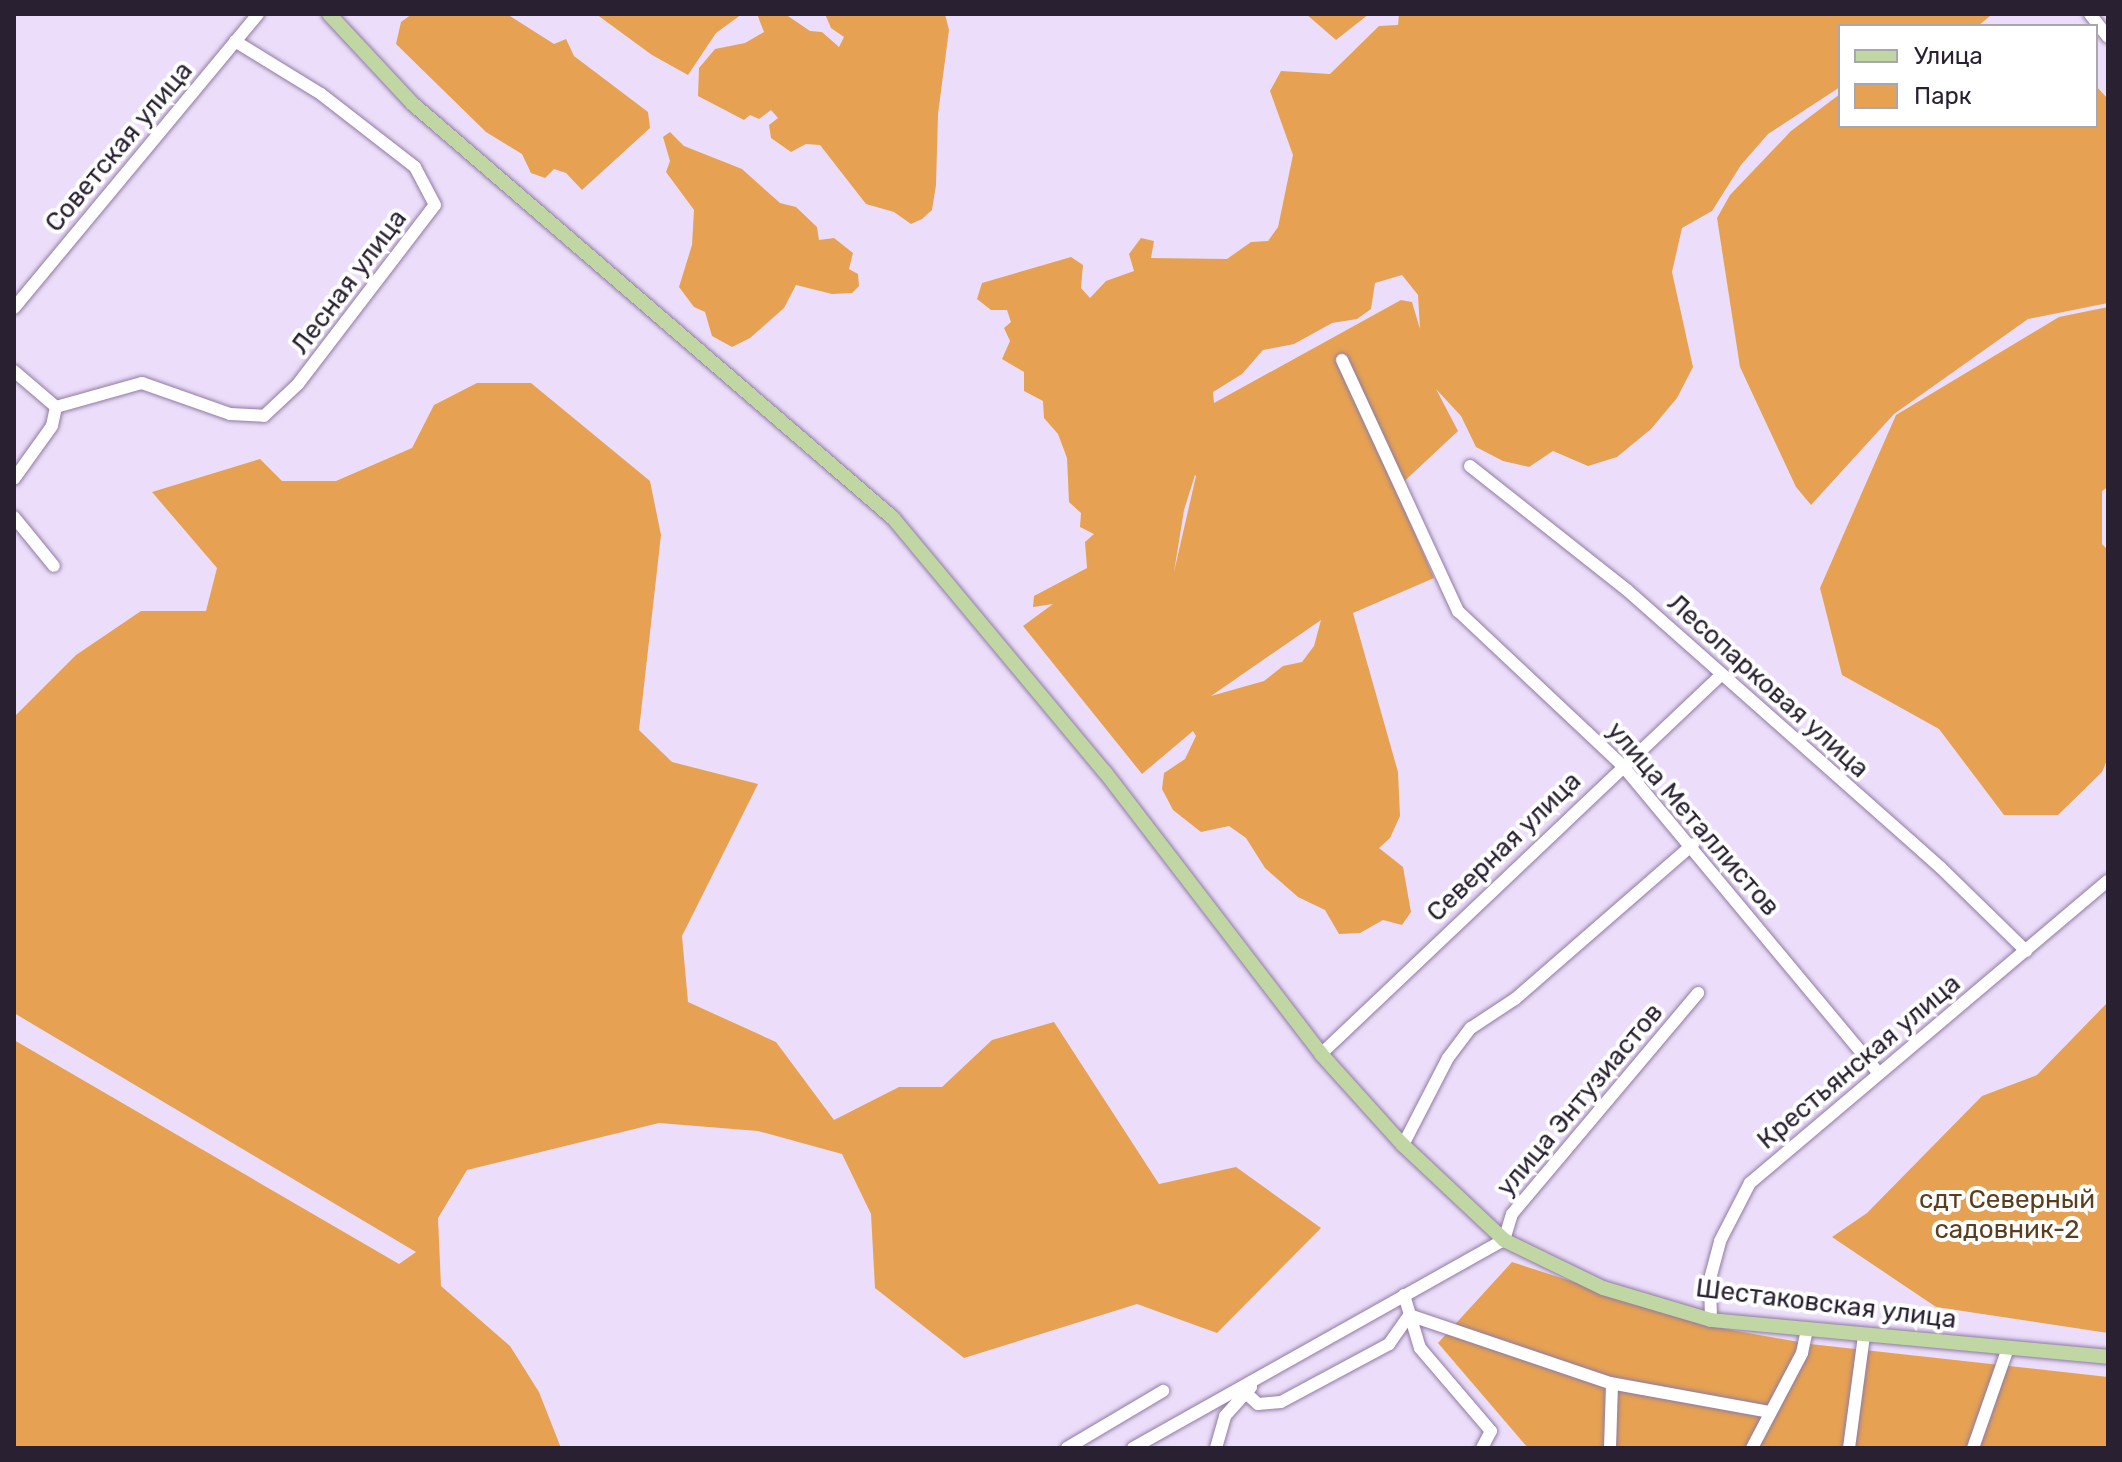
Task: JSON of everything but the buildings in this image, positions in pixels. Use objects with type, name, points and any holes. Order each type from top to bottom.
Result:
[{"type":"main road","name":"Шестаковская улица","points":[[329,14],[413,104],[893,518],[1105,772],[1321,1054],[1403,1145],[1504,1240],[1603,1288],[1711,1320],[2108,1357]]},
{"type":"street","name":"Советская улица","points":[[14,308],[258,14]]},
{"type":"street","name":"Лесная улица","points":[[56,407],[142,383],[230,414],[264,416],[298,384],[435,205],[415,167],[321,94],[235,41]]},
{"type":"street","name":"улица Металлистов","points":[[1342,360],[1458,611],[1622,765],[1693,844],[1878,1072]]},
{"type":"street","points":[[14,371],[56,407],[52,426],[14,479]]},
{"type":"street","name":"Лесопарковая улица","points":[[1470,466],[1627,590],[1941,868],[2026,951]]},
{"type":"street","points":[[14,517],[54,566]]},
{"type":"street","name":"Северная улица","points":[[1321,1054],[1622,765],[1721,675]]},
{"type":"street","points":[[1403,1145],[1448,1058],[1471,1028],[1515,999],[1693,844]]},
{"type":"street","name":"Крестьянская улица","points":[[1711,1320],[1710,1279],[1720,1241],[1750,1183],[2108,881]]},
{"type":"street","name":"улица Энтузиастов","points":[[1504,1240],[1512,1214],[1698,993]]},
{"type":"street","points":[[1133,1448],[1504,1240]]},
{"type":"street","points":[[1404,1295],[1420,1348],[1491,1431],[1482,1448]]},
{"type":"street","points":[[1409,1315],[1612,1384],[1770,1412]]},
{"type":"street","points":[[1246,1393],[1258,1404],[1281,1402],[1389,1344],[1409,1315]]},
{"type":"street","points":[[1752,1448],[1802,1353],[1807,1329]]},
{"type":"street","points":[[1849,1448],[1864,1335]]},
{"type":"street","points":[[1973,1448],[2008,1348]]},
{"type":"street","points":[[1216,1448],[1225,1416],[1261,1376]]},
{"type":"street","points":[[1610,1448],[1612,1384]]},
{"type":"street","points":[[1067,1448],[1163,1391]]},
{"type":"green space","points":[[412,14],[507,14],[554,44],[566,39],[574,56],[648,112],[650,128],[582,190],[566,173],[554,169],[545,178],[531,173],[522,154],[486,132],[396,44],[401,22]]},
{"type":"green space","points":[[596,14],[742,14],[716,33],[688,75],[652,55]]},
{"type":"green space","points":[[757,14],[785,14],[810,31],[822,32],[839,47],[844,37],[831,28],[825,14],[945,14],[949,30],[938,114],[936,185],[932,210],[922,219],[911,224],[894,212],[866,204],[820,145],[806,144],[791,152],[771,138],[769,125],[778,118],[771,110],[759,119],[750,115],[744,120],[698,96],[699,68],[715,49],[745,43],[764,32]]},
{"type":"green space","points":[[1306,14],[1369,14],[1336,40]]},
{"type":"green space","points":[[1399,14],[1990,16],[1980,24],[1838,24],[1838,88],[1768,134],[1741,165],[1712,211],[1682,228],[1672,272],[1693,367],[1677,398],[1651,429],[1617,457],[1588,466],[1553,451],[1529,467],[1503,461],[1476,447],[1461,416],[1436,389],[1458,431],[1396,489],[1434,578],[1353,613],[1398,772],[1400,816],[1390,838],[1379,848],[1403,867],[1411,912],[1402,925],[1383,920],[1360,933],[1339,934],[1325,910],[1298,897],[1265,868],[1246,838],[1229,826],[1201,832],[1173,810],[1162,789],[1164,773],[1185,759],[1196,736],[1193,731],[1142,774],[1023,626],[1053,604],[1033,607],[1034,596],[1087,568],[1085,542],[1094,534],[1080,527],[1081,513],[1069,502],[1067,458],[1058,434],[1044,418],[1043,401],[1024,391],[1024,372],[1002,359],[1010,341],[1004,328],[1011,322],[1007,310],[991,310],[977,299],[982,283],[1071,257],[1083,265],[1081,288],[1090,298],[1106,281],[1134,271],[1129,254],[1141,238],[1154,241],[1151,258],[1227,259],[1251,242],[1268,241],[1278,227],[1293,155],[1270,91],[1281,71],[1330,74],[1379,26],[1398,25]],"holes":[[[1402,275],[1418,295],[1420,329],[1412,302],[1401,300],[1214,403],[1213,392],[1242,374],[1263,350],[1294,344],[1332,323],[1357,319],[1371,309],[1375,283]],[[1196,476],[1174,572],[1184,510]],[[1321,620],[1314,646],[1302,662],[1283,666],[1264,681],[1211,696]]]},
{"type":"green space","points":[[2098,88],[2108,99],[2108,303],[2028,319],[1894,414],[1811,505],[1796,487],[1740,367],[1717,218],[1730,195],[1791,131],[1838,96],[1838,128],[2098,128]]},
{"type":"green space","points":[[670,132],[684,146],[742,169],[780,203],[796,207],[817,227],[819,240],[834,238],[853,253],[849,269],[858,274],[859,286],[852,293],[832,294],[796,285],[784,308],[750,338],[732,347],[712,336],[705,312],[694,307],[679,287],[692,245],[694,210],[666,172],[670,161],[663,137]]},
{"type":"green space","points":[[2108,307],[2108,487],[2102,491],[2102,544],[2108,550],[2108,758],[2102,772],[2058,815],[2004,815],[1939,729],[1842,675],[1820,588],[1896,415],[2059,317]]},
{"type":"green space","points":[[477,383],[531,383],[650,481],[661,535],[639,730],[672,762],[758,784],[682,936],[688,1002],[776,1042],[834,1120],[899,1087],[942,1087],[992,1040],[1054,1022],[1159,1184],[1236,1167],[1321,1228],[1217,1333],[1137,1304],[964,1358],[875,1288],[871,1214],[842,1154],[758,1131],[659,1123],[467,1170],[438,1218],[441,1286],[510,1346],[539,1392],[561,1448],[14,1448],[14,1040],[399,1264],[416,1252],[14,1013],[14,717],[76,655],[141,611],[206,611],[217,568],[152,492],[260,459],[282,481],[336,481],[412,448],[434,405]]},
{"type":"green space","name":"сдт Северный садовник-2","points":[[2108,1002],[2108,1333],[1936,1307],[1832,1237],[1867,1213],[1982,1096],[2037,1075]]},
{"type":"green space","points":[[1512,1262],[1709,1326],[1810,1344],[2108,1377],[2108,1448],[1528,1448],[1438,1343]]}]
